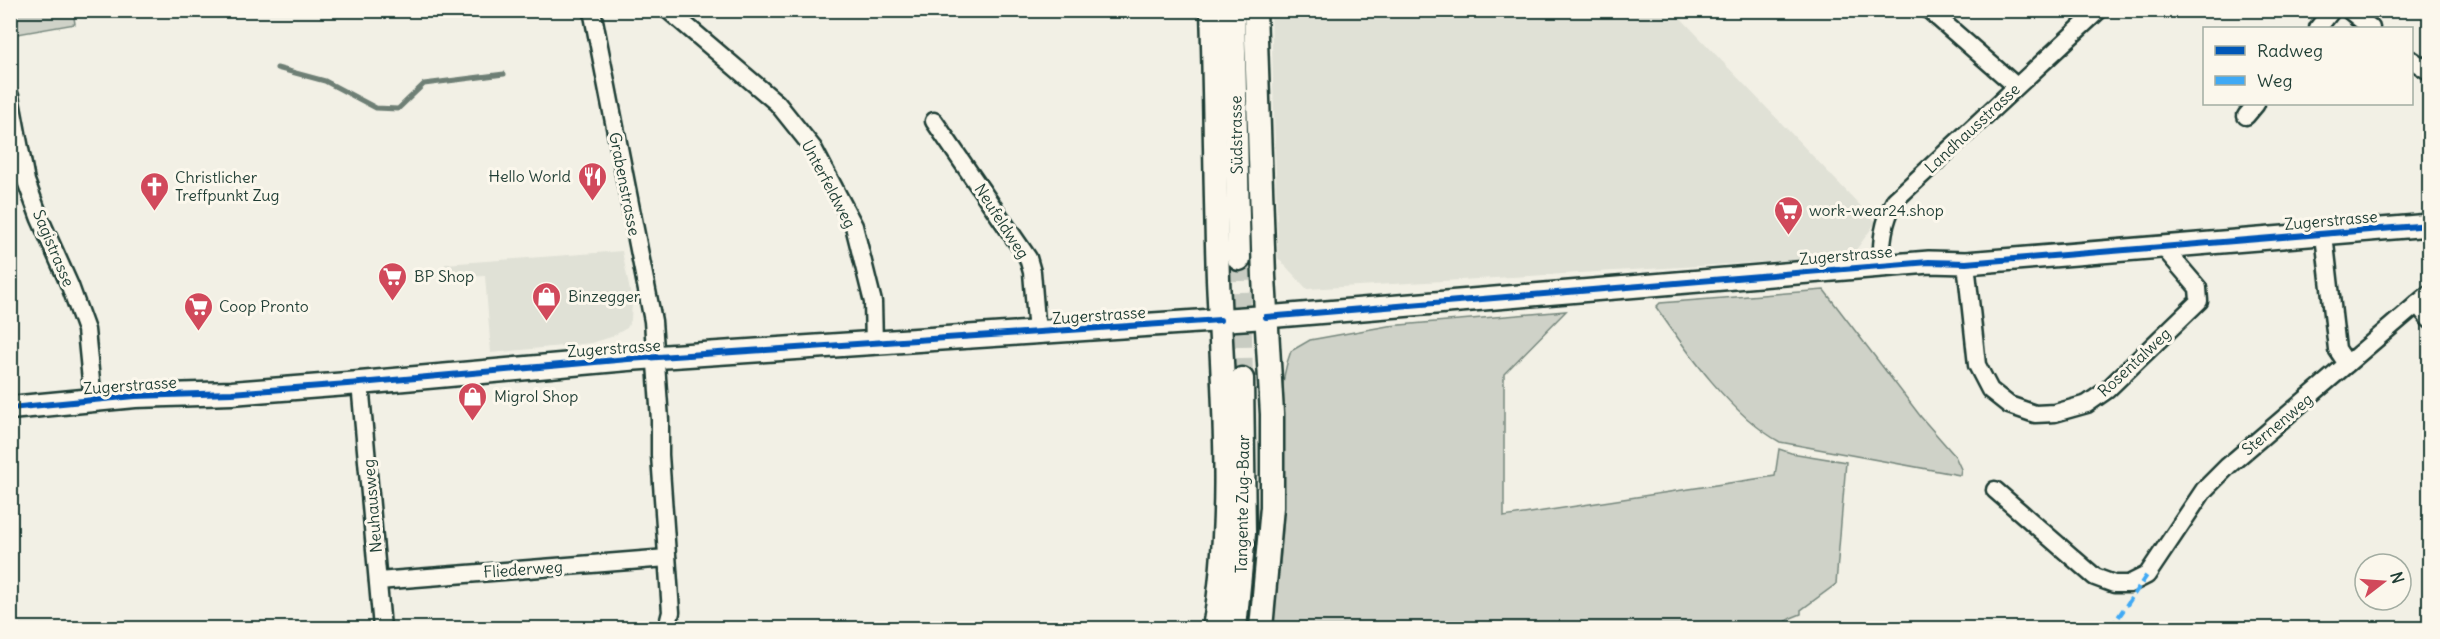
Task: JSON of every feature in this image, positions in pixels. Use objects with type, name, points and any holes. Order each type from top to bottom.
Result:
[{"type":"main road","points":[[1212,10],[1225,519],[1221,590],[1214,628]]},
{"type":"main road","name":"Südstrasse","points":[[1233,10],[1239,259]]},
{"type":"main road","points":[[1255,10],[1266,317],[1272,414],[1272,507],[1261,628]]},
{"type":"main road","name":"Zugerstrasse","points":[[10,408],[135,396],[232,393],[360,384],[657,358],[1266,317]]},
{"type":"main road","name":"Tangente Zug-Baar","points":[[1235,628],[1241,589],[1244,533],[1242,379]]},
{"type":"street","name":"Grabenstrasse","points":[[592,10],[653,321],[657,358]]},
{"type":"street","name":"Unterfeldweg","points":[[668,10],[777,103],[813,148],[854,226],[873,302],[874,344]]},
{"type":"street","points":[[1929,10],[2016,87]]},
{"type":"street","name":"Landhausstrasse","points":[[1882,266],[1886,218],[1896,200],[2099,10]]},
{"type":"street","points":[[2319,27],[2332,10]]},
{"type":"street","points":[[2349,10],[2370,27]]},
{"type":"street","points":[[2413,61],[2430,72]]},
{"type":"street","name":"Sagistrasse","points":[[10,96],[26,181],[86,330],[93,401]]},
{"type":"street","name":"Neufeldweg","points":[[934,121],[1028,258],[1032,272],[1037,333]]},
{"type":"street","name":"Zugerstrasse","points":[[1266,317],[1929,262],[1966,263],[2430,225]]},
{"type":"street","points":[[2324,235],[2337,349],[2347,364]]},
{"type":"street","name":"Rosentalweg","points":[[1966,263],[1977,365],[1990,390],[2009,405],[2035,414],[2055,413],[2087,404],[2107,390],[2199,301],[2198,288],[2163,247]]},
{"type":"street","points":[[2423,299],[2430,320]]},
{"type":"street","name":"Sternenweg","points":[[1995,490],[2095,577],[2114,585],[2129,584],[2147,575],[2204,490],[2220,474],[2423,299]]},
{"type":"street","name":"Zugerstrasse","points":[[657,358],[660,455],[671,612],[667,628]]},
{"type":"street","name":"Neuhausweg","points":[[360,384],[382,628]]},
{"type":"street","name":"Fliederweg","points":[[378,581],[667,558]]},
{"type":"shaded area","points":[[13,11],[73,11],[75,24],[18,34]]},
{"type":"shaded area","points":[[1271,11],[1674,11],[1876,222],[1851,257],[1307,289],[1278,258]]},
{"type":"shaded area","points":[[622,251],[632,301],[631,320],[627,328],[611,337],[592,343],[491,353],[485,276],[445,278],[445,264]]},
{"type":"shaded area","points":[[1824,290],[1921,417],[1955,456],[1961,469],[1960,475],[1780,442],[1762,431],[1728,400],[1696,363],[1656,307],[1660,303]]},
{"type":"shaded area","points":[[1566,311],[1504,374],[1504,517],[1775,476],[1779,449],[1846,462],[1836,584],[1801,610],[1801,614],[1775,628],[1271,628],[1284,513],[1281,403],[1291,351],[1310,340],[1388,326]]},
{"type":"waterway","points":[[277,68],[325,81],[376,108],[398,109],[424,84],[504,74]]},
{"type":"tunnel","points":[[1239,259],[1242,379]]},
{"type":"marked path","points":[[2111,628],[2147,575]]},
{"type":"cycle path","points":[[1266,317],[1929,262],[1966,263],[2430,225]]},
{"type":"cycle path","points":[[10,408],[135,396],[232,393],[360,383],[628,359],[1220,320]]},
{"type":"place","name":"Hello World","points":[[592,202]]},
{"type":"place","name":"Christlicher Treffpunkt Zug","points":[[154,212]]},
{"type":"place","name":"work-wear24.shop","points":[[1788,236]]},
{"type":"place","name":"BP Shop","points":[[393,302]]},
{"type":"place","name":"Binzegger","points":[[547,322]]},
{"type":"place","name":"Coop Pronto","points":[[198,332]]},
{"type":"place","name":"Migrol Shop","points":[[473,422]]}]
